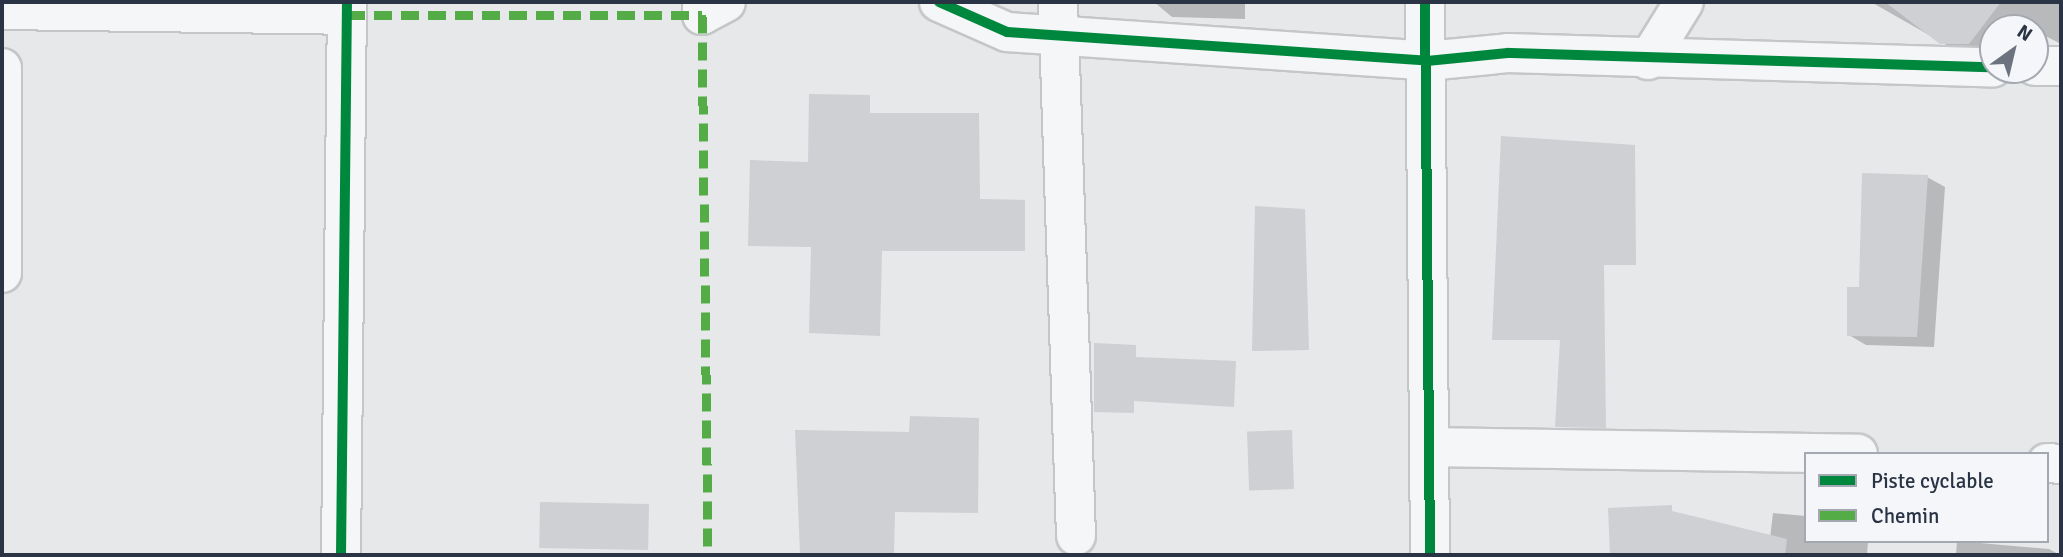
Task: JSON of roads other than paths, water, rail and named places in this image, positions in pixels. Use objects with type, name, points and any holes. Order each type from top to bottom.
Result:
[{"type":"street","points":[[702,2],[702,15],[726,2]]},
{"type":"street","points":[[939,2],[1007,32],[1058,18],[1427,61],[1508,52],[1648,60],[1979,67]]},
{"type":"street","points":[[1425,2],[1430,555]]},
{"type":"street","points":[[1648,60],[1684,2]]},
{"type":"street","points":[[2,10],[347,8],[341,555]]},
{"type":"street","points":[[1058,18],[1076,536]]},
{"type":"street","points":[[2,68],[2,273]]},
{"type":"street","points":[[1430,447],[1804,453]]}]
